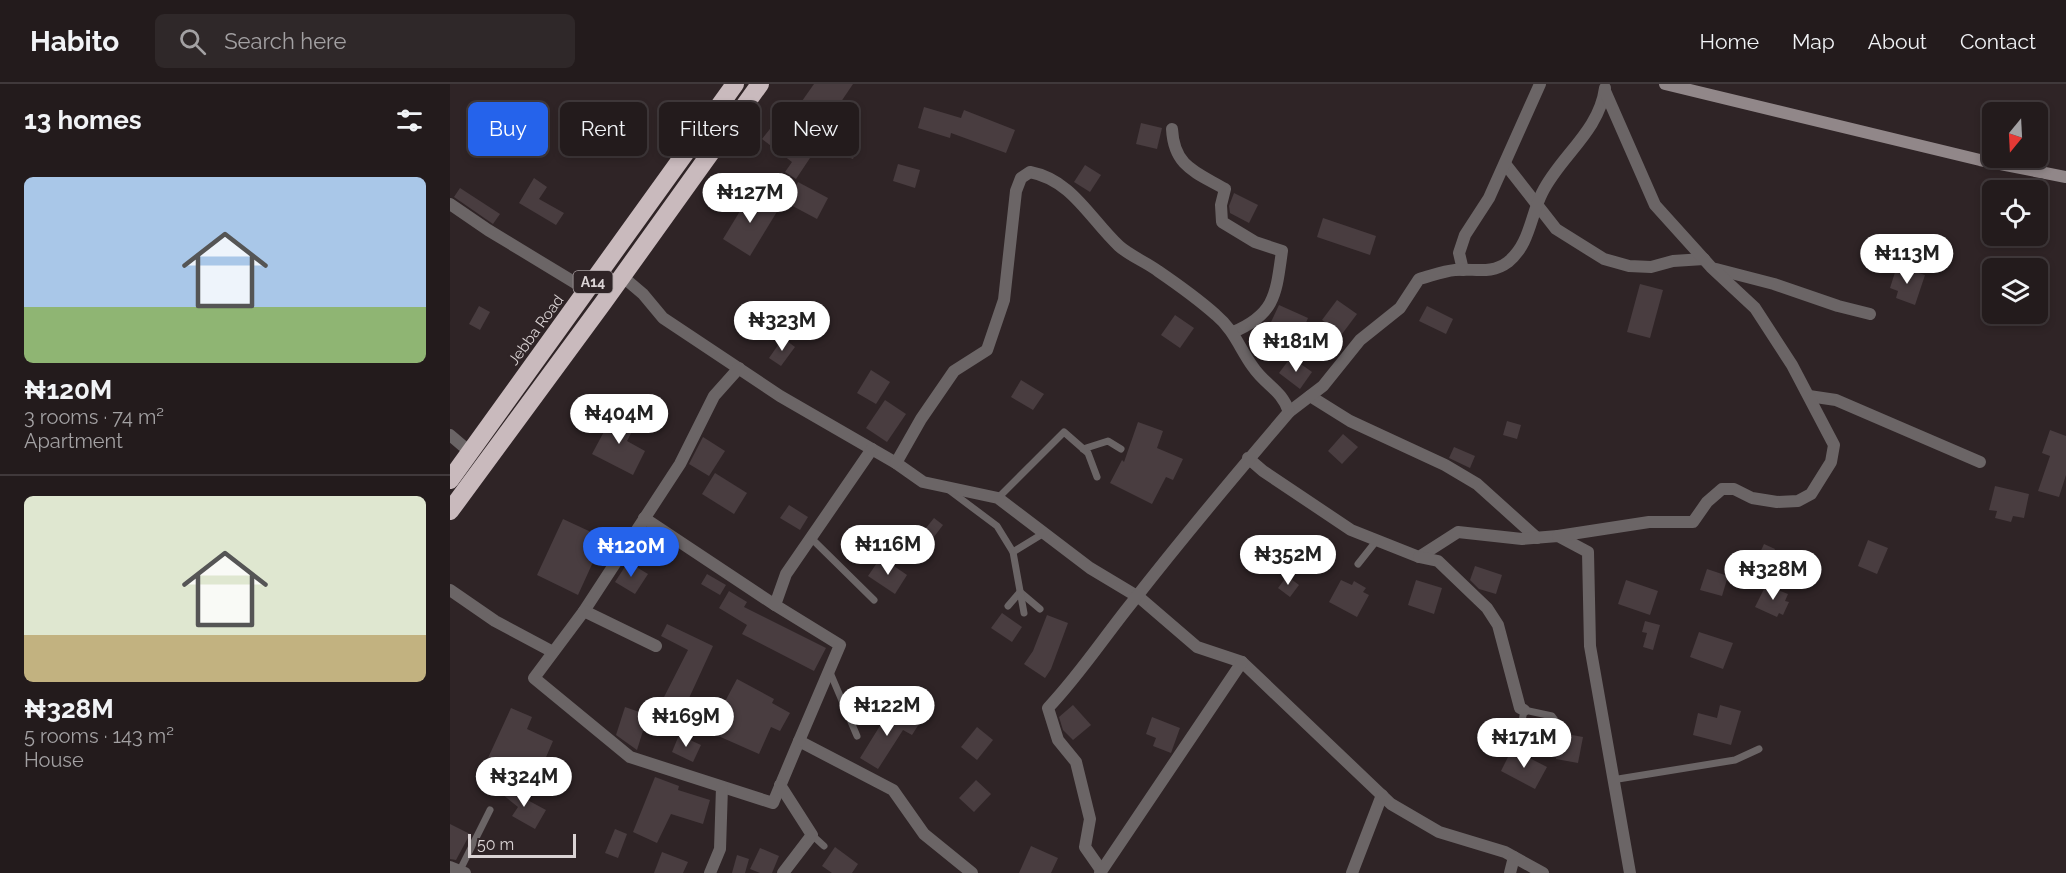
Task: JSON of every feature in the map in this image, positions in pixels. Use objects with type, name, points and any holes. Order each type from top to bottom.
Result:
[{"type":"highway","name":"Jebba Road","points":[[450,480],[735,84]]},
{"type":"highway","points":[[450,511],[760,84]]},
{"type":"street","points":[[1463,270],[1459,253],[1465,235],[1489,198],[1506,165],[1540,84]]},
{"type":"street","points":[[1665,84],[1980,160],[2066,177]]},
{"type":"street","points":[[1242,662],[1100,872],[1085,847],[1089,819],[1076,762],[1058,740],[1048,708],[1076,678],[1137,596],[1248,458],[1289,412],[1323,386],[1360,340],[1400,308],[1419,279],[1454,270],[1489,271],[1507,263],[1524,245],[1542,193],[1584,137],[1598,113],[1605,88]]},
{"type":"street","points":[[1419,557],[1458,532],[1522,539],[1558,536],[1649,522],[1693,522],[1707,502],[1722,489],[1734,489],[1752,498],[1777,502],[1798,501],[1811,494],[1831,462],[1834,445],[1792,364],[1755,308],[1707,263],[1655,205],[1605,88]]},
{"type":"street","points":[[1172,129],[1173,144],[1182,164],[1225,189],[1221,205],[1222,222],[1255,242],[1282,251],[1276,292],[1266,310],[1253,324],[1233,332]]},
{"type":"street","points":[[1506,165],[1556,229],[1604,259],[1629,266],[1651,267],[1673,261],[1707,263],[1838,306],[1870,314]]},
{"type":"street","points":[[896,463],[921,419],[954,371],[987,350],[1004,300],[1016,191],[1021,178],[1030,172],[1045,175],[1068,191],[1087,207],[1120,247],[1158,271],[1209,309],[1233,332],[1253,368],[1284,398],[1289,412]]},
{"type":"street","points":[[450,204],[488,230],[587,290]]},
{"type":"street","points":[[622,277],[643,294],[663,318],[780,396],[896,463],[923,482],[998,498],[1090,568],[1137,596],[1197,647],[1242,662],[1391,804],[1439,832],[1505,852],[1543,873]]},
{"type":"street","points":[[644,518],[840,645],[773,802],[630,757],[534,678],[584,611],[644,518],[680,464],[714,396],[739,368]]},
{"type":"street","points":[[1310,396],[1350,422],[1445,465],[1477,484],[1537,538]]},
{"type":"street","points":[[1809,396],[1836,400],[1980,462]]},
{"type":"street","points":[[450,435],[470,452]]},
{"type":"street","points":[[776,605],[786,574],[872,449]]},
{"type":"street","points":[[1248,458],[1263,471],[1351,530],[1419,557],[1438,561],[1487,608],[1498,625],[1520,708],[1524,710]]},
{"type":"street","points":[[1558,536],[1587,552],[1590,646],[1630,873]]},
{"type":"street","points":[[450,590],[495,621],[553,652]]},
{"type":"street","points":[[584,611],[656,646]]},
{"type":"street","points":[[798,741],[893,790],[924,834],[972,873]]},
{"type":"street","points":[[780,785],[812,835],[783,873]]},
{"type":"street","points":[[710,873],[720,849],[722,787]]},
{"type":"street","points":[[1352,873],[1382,795]]},
{"type":"street","points":[[1510,873],[1514,857]]},
{"type":"lane","points":[[998,498],[1064,432],[1088,453],[1097,477]]},
{"type":"lane","points":[[1083,449],[1108,441],[1121,449]]},
{"type":"lane","points":[[943,486],[997,526],[1013,552],[1024,614]]},
{"type":"lane","points":[[1013,552],[1044,533]]},
{"type":"lane","points":[[811,538],[874,600]]},
{"type":"lane","points":[[1358,564],[1377,540]]},
{"type":"lane","points":[[1008,606],[1020,592]]},
{"type":"lane","points":[[1020,592],[1040,609]]},
{"type":"lane","points":[[829,670],[857,736]]},
{"type":"lane","points":[[1510,738],[1521,727],[1524,710],[1552,716],[1560,727]]},
{"type":"lane","points":[[1612,780],[1735,760],[1759,749]]},
{"type":"lane","points":[[458,870],[490,810]]},
{"type":"lane","points":[[812,835],[825,846]]},
{"type":"building","points":[[814,84],[853,84],[841,102],[802,101]]},
{"type":"building","points":[[924,107],[961,118],[964,110],[1015,130],[1006,153],[951,133],[950,138],[918,128]]},
{"type":"building","points":[[1141,123],[1162,128],[1157,149],[1136,144]]},
{"type":"building","points":[[772,126],[772,147],[762,139]]},
{"type":"building","points":[[784,156],[810,158],[796,179],[785,172],[792,162]]},
{"type":"building","points":[[898,164],[920,170],[915,188],[893,181]]},
{"type":"building","points":[[1085,165],[1101,175],[1090,192],[1074,182]]},
{"type":"building","points":[[534,178],[547,187],[539,199],[564,213],[556,225],[519,203]]},
{"type":"building","points":[[798,182],[828,198],[817,219],[787,203]]},
{"type":"building","points":[[460,188],[500,214],[493,224],[454,197]]},
{"type":"building","points":[[751,193],[778,210],[750,256],[723,239]]},
{"type":"building","points":[[1234,193],[1258,205],[1249,223],[1230,213],[1229,206]]},
{"type":"building","points":[[1323,218],[1376,236],[1370,255],[1317,237]]},
{"type":"building","points":[[1897,266],[1925,275],[1915,305],[1896,298],[1898,291],[1890,288]]},
{"type":"building","points":[[1640,284],[1663,290],[1650,338],[1627,332]]},
{"type":"building","points":[[1337,300],[1357,314],[1342,334],[1322,320]]},
{"type":"building","points":[[1279,305],[1308,318],[1300,336],[1271,322]]},
{"type":"building","points":[[479,306],[490,312],[480,330],[469,324]]},
{"type":"building","points":[[1427,306],[1453,319],[1446,334],[1419,321]]},
{"type":"building","points":[[1175,315],[1194,328],[1180,348],[1161,335]]},
{"type":"building","points":[[783,338],[795,347],[781,366],[769,358]]},
{"type":"building","points":[[1291,357],[1312,372],[1300,389],[1279,373]]},
{"type":"building","points":[[871,370],[890,382],[876,404],[857,393]]},
{"type":"building","points":[[1021,380],[1044,394],[1033,410],[1011,397]]},
{"type":"building","points":[[885,400],[906,414],[887,442],[866,428]]},
{"type":"building","points":[[614,413],[636,424],[627,441],[645,451],[633,475],[592,454]]},
{"type":"building","points":[[1507,421],[1521,425],[1517,439],[1503,435]]},
{"type":"building","points":[[1138,422],[1163,431],[1157,448],[1183,459],[1173,480],[1166,477],[1152,504],[1110,483],[1122,460],[1124,462]]},
{"type":"building","points":[[2050,430],[2066,436],[2066,475],[2059,497],[2038,491],[2050,456],[2042,453]]},
{"type":"building","points":[[1343,434],[1358,447],[1342,464],[1328,451]]},
{"type":"building","points":[[703,437],[725,451],[709,476],[689,464]]},
{"type":"building","points":[[1454,447],[1475,456],[1470,468],[1449,458]]},
{"type":"building","points":[[715,473],[747,493],[734,514],[702,494]]},
{"type":"building","points":[[1995,486],[2029,494],[2024,518],[2013,516],[2011,522],[1995,518],[1997,511],[1989,510]]},
{"type":"building","points":[[789,505],[808,517],[800,530],[780,518]]},
{"type":"building","points":[[934,518],[943,525],[927,546],[918,538]]},
{"type":"building","points":[[563,519],[604,538],[578,595],[537,575]]},
{"type":"building","points":[[1868,540],[1888,548],[1877,574],[1858,566]]},
{"type":"building","points":[[1764,544],[1775,549],[1764,573],[1753,568]]},
{"type":"building","points":[[881,557],[907,575],[895,594],[868,576]]},
{"type":"building","points":[[628,562],[648,574],[635,594],[615,582]]},
{"type":"building","points":[[1475,566],[1502,575],[1496,594],[1479,589],[1470,580]]},
{"type":"building","points":[[1707,569],[1728,576],[1722,596],[1700,590]]},
{"type":"building","points":[[707,574],[726,585],[720,595],[701,584]]},
{"type":"building","points":[[1287,576],[1299,585],[1290,597],[1278,588]]},
{"type":"building","points":[[1341,580],[1352,585],[1354,581],[1366,588],[1363,592],[1369,595],[1357,617],[1329,602]]},
{"type":"building","points":[[1416,580],[1442,588],[1434,614],[1408,605]]},
{"type":"building","points":[[1626,580],[1658,591],[1650,615],[1618,604]]},
{"type":"building","points":[[1766,585],[1788,594],[1785,601],[1789,602],[1783,615],[1779,613],[1777,617],[1755,607]]},
{"type":"building","points":[[729,591],[747,602],[744,607],[826,648],[814,671],[742,634],[747,625],[719,608]]},
{"type":"building","points":[[1002,613],[1022,627],[1012,642],[991,628]]},
{"type":"building","points":[[1047,615],[1068,623],[1051,669],[1045,678],[1024,664],[1033,651]]},
{"type":"building","points":[[1645,621],[1660,625],[1653,650],[1643,647],[1647,633],[1642,632]]},
{"type":"building","points":[[667,624],[713,646],[684,709],[690,711],[681,730],[652,717],[660,698],[663,699],[688,650],[661,636]]},
{"type":"building","points":[[1699,632],[1733,643],[1723,669],[1690,657]]},
{"type":"building","points":[[737,679],[774,699],[772,703],[790,713],[780,731],[771,727],[759,754],[707,731],[718,708],[721,709]]},
{"type":"building","points":[[1073,705],[1091,725],[1073,740],[1063,730],[1059,717]]},
{"type":"building","points":[[1720,705],[1741,711],[1731,745],[1693,735],[1698,713],[1717,718]]},
{"type":"building","points":[[625,707],[648,715],[637,750],[616,735]]},
{"type":"building","points":[[511,708],[532,717],[527,729],[553,741],[537,778],[488,758]]},
{"type":"building","points":[[891,708],[919,724],[912,735],[903,730],[878,769],[860,758]]},
{"type":"building","points":[[1152,717],[1180,728],[1171,753],[1153,746],[1156,738],[1146,734]]},
{"type":"building","points":[[977,727],[993,740],[977,760],[961,747]]},
{"type":"building","points":[[1561,733],[1583,737],[1578,763],[1556,759]]},
{"type":"building","points":[[679,735],[701,745],[693,762],[672,752]]},
{"type":"building","points":[[1512,749],[1547,767],[1535,789],[1501,771]]},
{"type":"building","points":[[655,777],[679,786],[678,790],[710,800],[703,824],[671,814],[657,843],[633,832]]},
{"type":"building","points":[[976,780],[991,794],[974,812],[959,798]]},
{"type":"building","points":[[500,785],[511,792],[515,791],[546,810],[535,829],[512,816],[518,807],[497,790]]},
{"type":"building","points":[[450,824],[470,834],[456,860],[450,859]]},
{"type":"building","points":[[615,829],[627,834],[618,858],[605,853]]},
{"type":"building","points":[[1031,846],[1058,858],[1051,873],[1019,873]]},
{"type":"building","points":[[835,847],[858,864],[852,873],[832,873],[822,866]]},
{"type":"building","points":[[760,848],[779,856],[772,873],[760,873],[750,869]]},
{"type":"building","points":[[662,852],[688,862],[683,873],[654,873]]},
{"type":"building","points":[[737,855],[749,859],[745,873],[732,873]]}]
